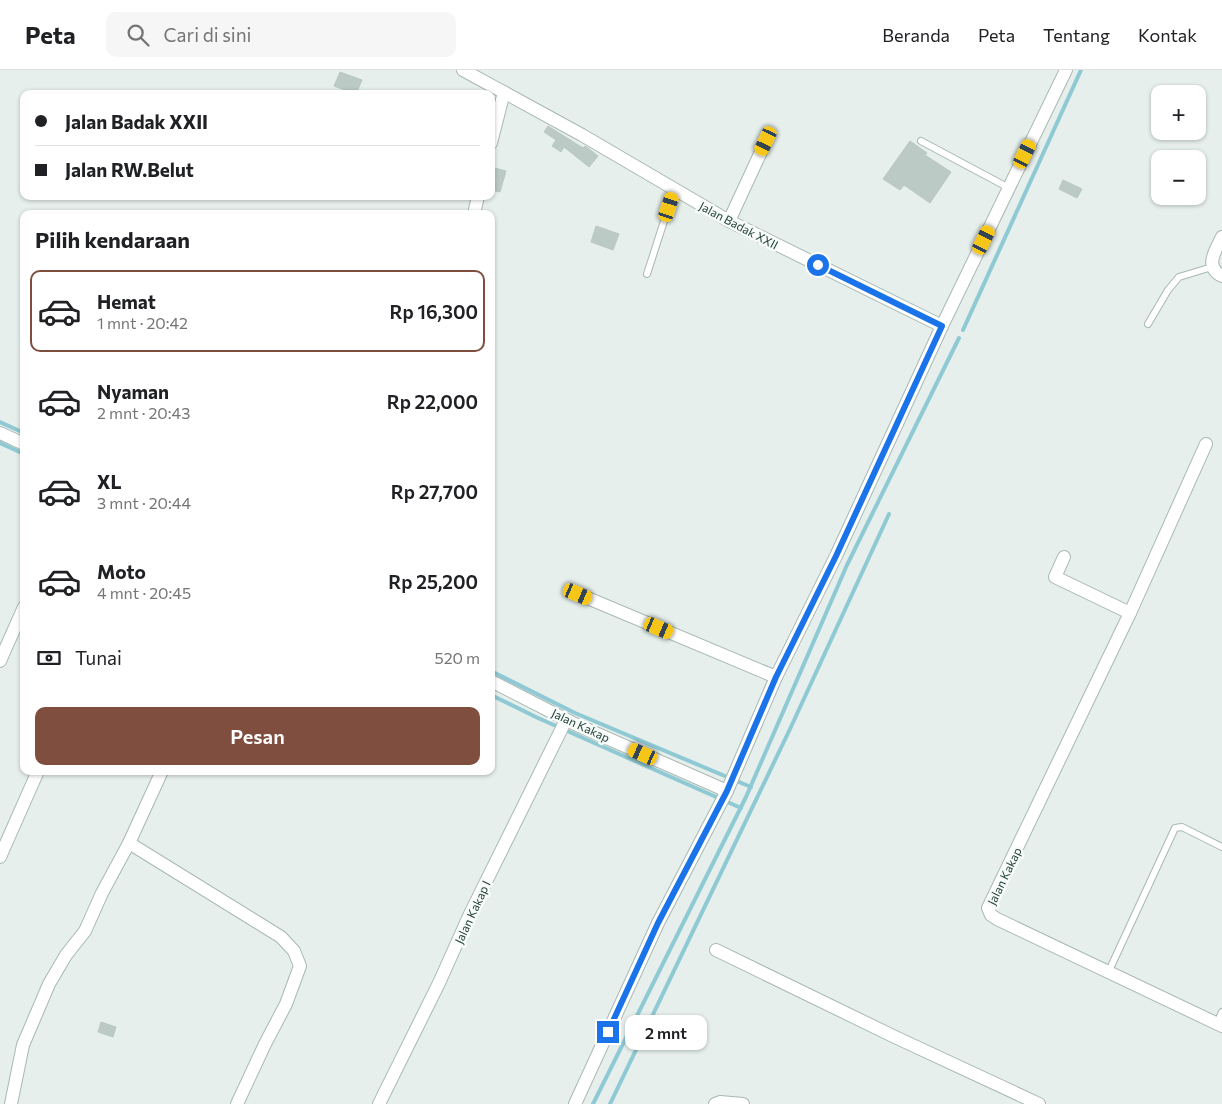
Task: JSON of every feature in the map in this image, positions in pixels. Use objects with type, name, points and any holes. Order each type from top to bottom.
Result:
[{"type":"street","name":"Jalan Badak XXII","points":[[463,70],[582,135],[729,222],[942,326]]},
{"type":"street","points":[[575,1104],[658,923],[727,791],[776,677],[836,556],[942,326],[1066,70]]},
{"type":"street","points":[[495,127],[504,92]]},
{"type":"street","points":[[729,222],[766,141]]},
{"type":"street","points":[[1222,237],[1212,260],[1212,267],[1216,273],[1222,276]]},
{"type":"street","points":[[0,433],[20,442]]},
{"type":"street","points":[[1064,557],[1055,577],[1132,609],[1206,444]]},
{"type":"street","points":[[578,594],[776,677]]},
{"type":"street","name":"Jalan Kakap","points":[[1132,609],[988,908],[991,915],[998,919],[1108,973],[1220,1020]]},
{"type":"street","points":[[0,661],[20,625]]},
{"type":"street","name":"Jalan Kakap","points":[[495,682],[566,720],[727,791]]},
{"type":"street","name":"Jalan Kakap I","points":[[378,1104],[439,983],[470,914],[566,720]]},
{"type":"street","points":[[0,857],[36,775]]},
{"type":"street","points":[[11,1104],[23,1045],[49,984],[66,955],[85,931],[160,775]]},
{"type":"street","points":[[129,843],[282,937],[294,951],[300,966],[286,1004],[237,1104]]},
{"type":"street","points":[[716,950],[1039,1104]]},
{"type":"street","points":[[715,1104],[720,1102],[744,1104]]},
{"type":"lane","points":[[921,142],[1009,188]]},
{"type":"lane","points":[[647,274],[674,190]]},
{"type":"lane","points":[[1148,324],[1168,290],[1179,277],[1212,267]]},
{"type":"lane","points":[[1108,973],[1176,828],[1182,827],[1222,847]]},
{"type":"building","points":[[340,72],[362,80],[358,90],[345,90],[334,86]]},
{"type":"building","points":[[548,126],[583,148],[585,146],[598,156],[589,167],[564,147],[561,152],[552,146],[556,140],[544,132]]},
{"type":"building","points":[[910,141],[927,153],[925,155],[951,172],[930,203],[904,185],[900,190],[883,179]]},
{"type":"building","points":[[495,168],[506,171],[500,192],[495,191]]},
{"type":"building","points":[[1063,180],[1082,189],[1077,198],[1059,189]]},
{"type":"building","points":[[596,226],[619,234],[613,250],[591,242]]},
{"type":"building","points":[[101,1022],[116,1027],[113,1037],[98,1032]]},
{"type":"waterway","points":[[963,330],[1081,70]]},
{"type":"waterway","points":[[593,1104],[746,797],[847,565],[959,338]]},
{"type":"waterway","points":[[0,422],[20,431]]},
{"type":"waterway","points":[[0,443],[20,452]]},
{"type":"waterway","points":[[610,1104],[790,729],[889,514]]},
{"type":"waterway","points":[[495,673],[575,713],[751,787]]},
{"type":"waterway","points":[[495,697],[741,808]]},
{"type":"route","points":[[608,1032],[658,923],[727,791],[776,677],[836,556],[942,326],[818,265]]}]
